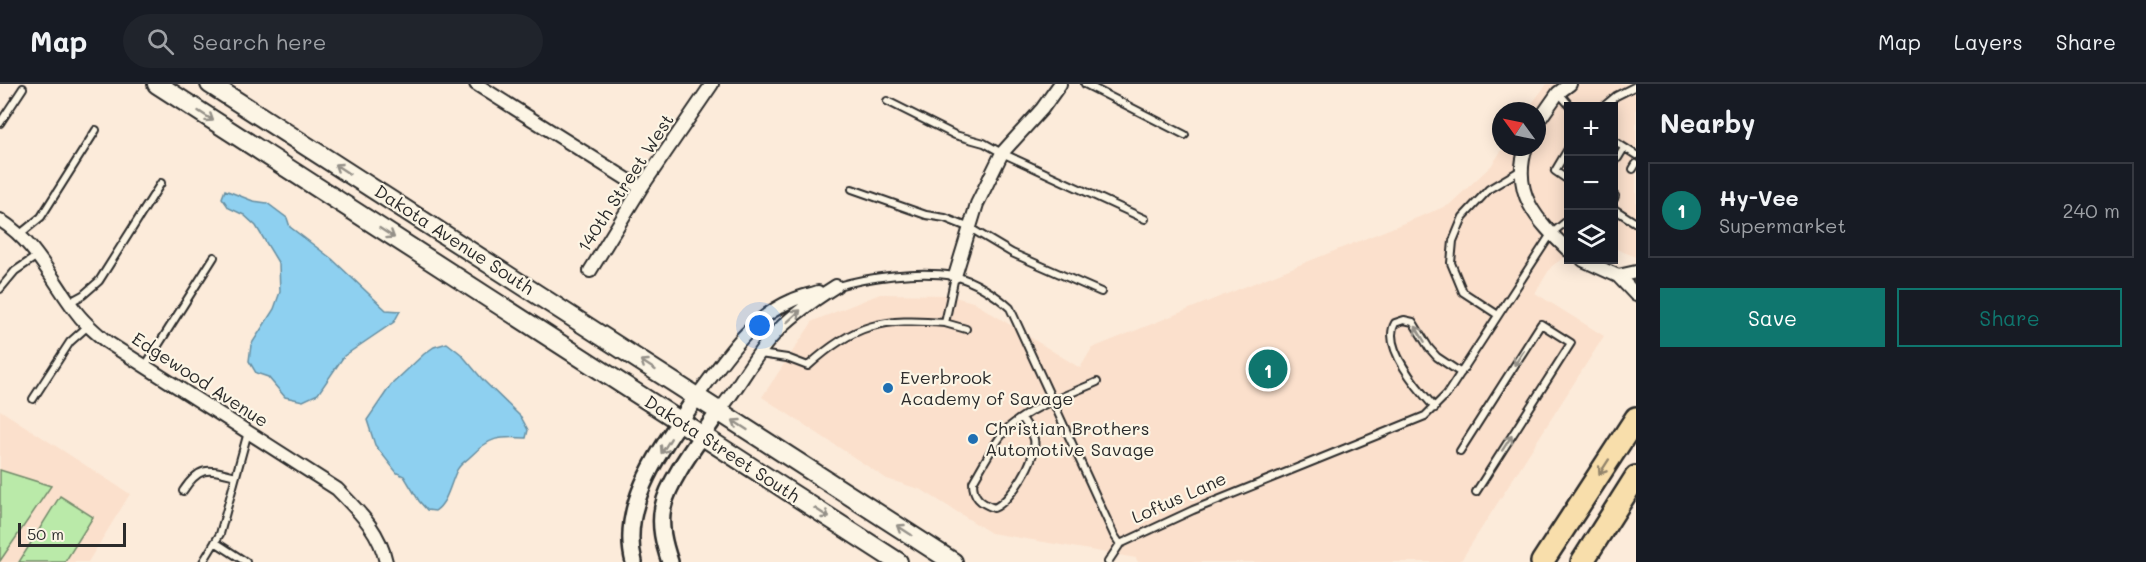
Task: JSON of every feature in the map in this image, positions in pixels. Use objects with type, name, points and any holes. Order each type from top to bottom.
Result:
[{"type":"highway","points":[[1542,562],[1636,418]]},
{"type":"highway","points":[[1582,562],[1636,477]]},
{"type":"main road","name":"Dakota Avenue South","points":[[156,84],[545,336]]},
{"type":"main road","name":"Dakota Avenue South","points":[[210,84],[697,396]]},
{"type":"main road","name":"Dakota Street South","points":[[545,336],[898,562]]},
{"type":"main road","name":"Dakota Street South","points":[[697,396],[953,562]]},
{"type":"street","points":[[476,84],[641,188]]},
{"type":"street","name":"140th Street West","points":[[590,271],[641,188],[712,84]]},
{"type":"street","points":[[955,276],[978,204],[1002,153],[1042,109],[1060,84]]},
{"type":"street","points":[[1546,110],[1558,93],[1570,84]]},
{"type":"street","points":[[1524,156],[1521,170],[1526,200],[1542,225],[1564,246]]},
{"type":"street","name":"Edgewood Avenue","points":[[0,220],[20,234],[88,326],[107,342],[337,489],[369,522],[386,562]]},
{"type":"street","points":[[1592,264],[1618,276],[1636,295]]},
{"type":"street","points":[[1618,276],[1636,272]]},
{"type":"street","name":"Loftus Lane","points":[[719,411],[738,388],[770,339],[806,305],[836,286]]},
{"type":"street","name":"Loftus Lane","points":[[697,396],[745,335],[766,316],[789,301],[822,290]]},
{"type":"street","points":[[634,562],[631,537],[639,493],[650,471],[697,396]]},
{"type":"street","points":[[670,562],[663,540],[663,507],[676,477],[719,411]]},
{"type":"lane","points":[[1085,84],[1185,135]]},
{"type":"lane","points":[[1609,102],[1636,86]]},
{"type":"lane","points":[[0,123],[22,88]]},
{"type":"lane","points":[[1558,93],[1566,102]]},
{"type":"lane","points":[[887,101],[955,135],[984,143],[1145,219]]},
{"type":"lane","points":[[20,234],[36,224],[96,130]]},
{"type":"lane","points":[[1618,144],[1636,155]]},
{"type":"lane","points":[[1618,157],[1624,148]]},
{"type":"lane","points":[[1564,157],[1555,171],[1564,177]]},
{"type":"lane","points":[[1498,315],[1463,292],[1451,263],[1453,241],[1463,217],[1489,189],[1521,170]]},
{"type":"lane","points":[[70,303],[99,281],[161,183]]},
{"type":"lane","points":[[852,189],[970,228],[1012,254],[1101,292]]},
{"type":"lane","points":[[1616,210],[1636,223]]},
{"type":"lane","name":"Loftus Lane","points":[[822,290],[893,276],[955,276],[990,292],[1010,308],[1120,544],[1193,510],[1417,420],[1435,408],[1448,394],[1551,234],[1564,224]]},
{"type":"lane","points":[[0,289],[15,272],[38,256]]},
{"type":"lane","points":[[145,366],[214,257]]},
{"type":"lane","points":[[945,323],[955,276]]},
{"type":"lane","points":[[1435,408],[1406,373],[1392,339],[1391,332],[1395,323],[1404,320],[1413,322],[1437,357],[1461,374]]},
{"type":"lane","points":[[760,354],[787,358],[808,366],[828,348],[853,332],[881,322],[945,323],[966,329]]},
{"type":"lane","points":[[1460,451],[1541,324],[1571,343],[1476,492]]},
{"type":"lane","points":[[33,399],[70,342],[88,326]]},
{"type":"lane","points":[[1022,418],[1034,438],[1032,457],[1009,497],[1001,505],[994,508],[981,503],[973,492],[973,482],[1007,428],[1022,418],[1052,402],[1097,382]]},
{"type":"lane","points":[[203,562],[220,534],[248,432]]},
{"type":"lane","points":[[183,491],[191,479],[200,472],[214,471],[236,476]]},
{"type":"lane","points":[[215,542],[246,562]]},
{"type":"lane","points":[[1108,562],[1120,544]]},
{"type":"shaded area","points":[[1547,84],[1636,84],[1636,257],[1618,250],[1618,102],[1564,102],[1564,257],[1551,267],[1535,293],[1604,336],[1460,562],[1138,562],[1136,558],[991,533],[922,490],[887,479],[762,397],[813,321],[880,294],[947,295],[973,302],[1080,368],[1092,348],[1449,205],[1491,166],[1498,156],[1546,156],[1546,102],[1533,102]]},
{"type":"shaded area","points":[[0,410],[130,494],[88,562],[0,562]]},
{"type":"green space","points":[[0,470],[51,486],[0,561]]},
{"type":"green space","points":[[60,496],[93,517],[65,562],[19,562]]},
{"type":"water","points":[[225,190],[253,201],[267,203],[287,218],[290,227],[332,259],[386,310],[400,311],[394,322],[344,356],[318,394],[303,401],[285,397],[268,377],[256,373],[249,361],[251,345],[274,309],[280,292],[279,264],[256,226],[244,215],[229,208],[222,198]]},
{"type":"water","points":[[447,343],[461,354],[483,380],[521,417],[528,430],[526,438],[509,437],[490,441],[461,464],[446,498],[435,511],[427,510],[404,476],[397,473],[375,445],[367,420],[391,385],[424,354],[434,347]]},
{"type":"place","name":"Hy-Vee","points":[[1268,369]]},
{"type":"place","name":"Everbrook Academy of Savage","points":[[888,388]]},
{"type":"place","name":"Christian Brothers Automotive Savage","points":[[973,439]]}]
